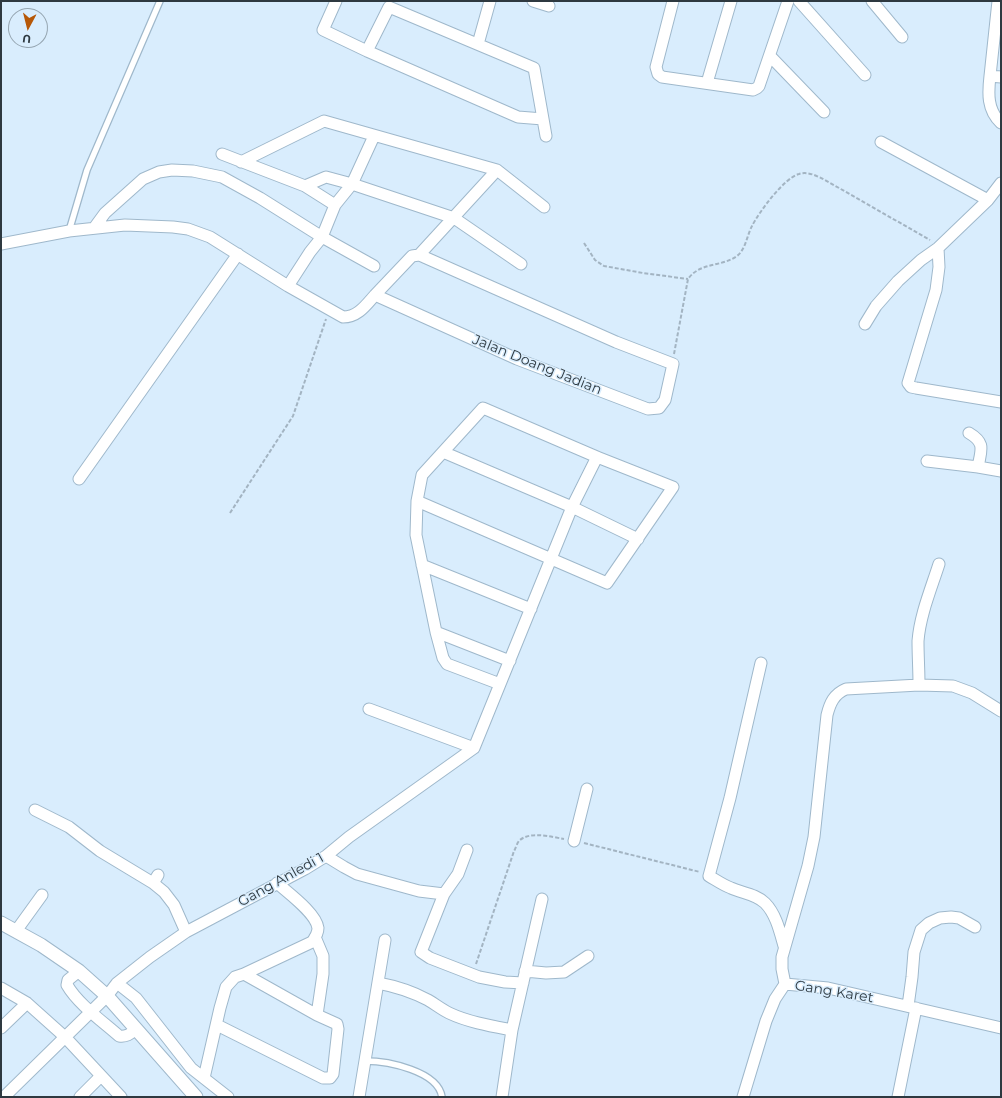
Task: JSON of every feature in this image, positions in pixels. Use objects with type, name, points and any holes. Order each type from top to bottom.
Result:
[{"type":"street","points":[[336,1],[323,30],[367,51],[518,117],[543,119]]},
{"type":"street","points":[[478,44],[490,1]]},
{"type":"street","points":[[533,1],[549,6]]},
{"type":"street","points":[[673,1],[656,71],[662,77],[755,89],[760,86],[788,1]]},
{"type":"street","points":[[707,83],[731,1]]},
{"type":"street","points":[[799,1],[865,75]]},
{"type":"street","points":[[872,1],[902,37]]},
{"type":"street","points":[[998,1],[996,77],[988,92],[994,116],[1001,123]]},
{"type":"street","points":[[367,51],[389,7],[534,68],[546,136]]},
{"type":"street","points":[[770,56],[824,112]]},
{"type":"street","points":[[241,162],[324,121],[497,170],[544,208]]},
{"type":"street","points":[[288,286],[310,252],[322,237],[335,204],[352,184],[374,136]]},
{"type":"street","points":[[880,142],[988,200]]},
{"type":"street","points":[[222,154],[305,186],[335,204]]},
{"type":"street","points":[[94,228],[105,213],[143,179],[159,172],[172,170],[193,171],[222,177],[260,198],[322,237],[374,266]]},
{"type":"street","points":[[419,255],[497,170]]},
{"type":"street","points":[[305,186],[326,177],[352,184],[454,218],[521,264]]},
{"type":"street","points":[[865,324],[880,302],[898,281],[921,260],[939,247],[988,200],[1001,183]]},
{"type":"street","points":[[1,244],[69,231],[125,225],[188,229],[210,237],[288,286],[343,317],[353,316],[358,312],[407,260],[412,256],[419,255],[616,342],[673,364]]},
{"type":"street","points":[[939,247],[939,267],[936,290],[908,380],[909,386],[1001,402]]},
{"type":"street","points":[[79,479],[238,254]]},
{"type":"street","name":"Jalan Doang Jadian","points":[[375,295],[517,359],[648,409],[658,408],[665,400],[673,364]]},
{"type":"street","points":[[417,501],[607,583],[673,487],[483,408],[422,475],[417,501],[416,535],[436,632],[443,658],[447,664],[500,684]]},
{"type":"street","points":[[969,433],[978,439],[981,446],[978,467]]},
{"type":"street","points":[[443,452],[572,507],[638,539]]},
{"type":"street","points":[[369,709],[474,748],[572,507],[597,456]]},
{"type":"street","points":[[927,461],[978,467],[1001,472]]},
{"type":"street","points":[[920,684],[918,641],[927,600],[939,564]]},
{"type":"street","points":[[422,565],[531,609]]},
{"type":"street","points":[[436,632],[510,661]]},
{"type":"street","points":[[761,663],[730,798],[709,876],[731,888],[753,896],[764,903],[771,912],[778,927],[784,947]]},
{"type":"street","points":[[785,984],[782,969],[782,957],[808,866],[814,837],[827,715],[830,704],[839,692],[846,689],[920,684],[952,686],[972,693],[1001,710]]},
{"type":"street","name":"Gang Anledi 1","points":[[4,1097],[107,996],[117,983],[150,957],[186,932],[305,869],[326,856],[348,837],[474,748]]},
{"type":"street","points":[[574,841],[587,789]]},
{"type":"street","points":[[36,810],[69,827],[100,851],[156,879],[174,905],[186,932]]},
{"type":"street","points":[[467,850],[458,874],[444,894],[420,952],[430,958],[479,977],[523,983]]},
{"type":"street","points":[[326,856],[356,874],[419,891],[444,894]]},
{"type":"street","points":[[204,1078],[226,987],[234,977],[244,974],[312,942],[316,937],[318,927],[315,920],[307,910],[277,884]]},
{"type":"street","points":[[16,931],[42,895]]},
{"type":"street","points":[[502,1097],[512,1030],[542,899]]},
{"type":"street","points":[[898,1097],[912,1007],[914,952],[921,930],[934,920],[951,917],[959,918],[975,927]]},
{"type":"street","points":[[1,923],[41,945],[79,971],[107,996],[193,1096]]},
{"type":"street","points":[[316,937],[323,956],[323,974],[317,1015]]},
{"type":"street","points":[[359,1097],[385,940]]},
{"type":"street","points":[[525,971],[546,973],[564,972],[588,956]]},
{"type":"street","points":[[79,971],[68,980],[67,985],[91,1012],[119,1036],[124,1037],[129,1035],[136,1029]]},
{"type":"street","points":[[216,1025],[323,1078],[330,1078],[334,1074],[338,1029],[337,1024],[317,1015],[244,974]]},
{"type":"street","points":[[117,983],[136,998],[186,1062],[228,1097]]},
{"type":"street","points":[[378,983],[390,985],[407,991],[427,1000],[450,1014],[470,1021],[512,1030]]},
{"type":"street","name":"Gang Karet","points":[[743,1097],[766,1021],[775,999],[785,984],[828,988],[1001,1028]]},
{"type":"street","points":[[1,988],[27,1003],[65,1037],[121,1097]]},
{"type":"street","points":[[1,1028],[27,1003]]},
{"type":"street","points":[[80,1097],[101,1076]]},
{"type":"lane","points":[[69,231],[87,170],[160,1]]},
{"type":"lane","points":[[365,1061],[385,1062],[430,1078],[440,1090],[442,1097]]},
{"type":"path","points":[[673,364],[688,279],[696,270],[731,259],[741,253],[752,226],[785,182],[792,176],[800,173],[814,175],[825,180],[939,247]]},
{"type":"path","points":[[584,243],[595,260],[604,266],[688,279]]},
{"type":"path","points":[[230,513],[294,416],[326,319],[320,315]]},
{"type":"path","points":[[473,974],[519,840],[527,836],[539,835],[574,841],[700,872],[709,876]]}]
